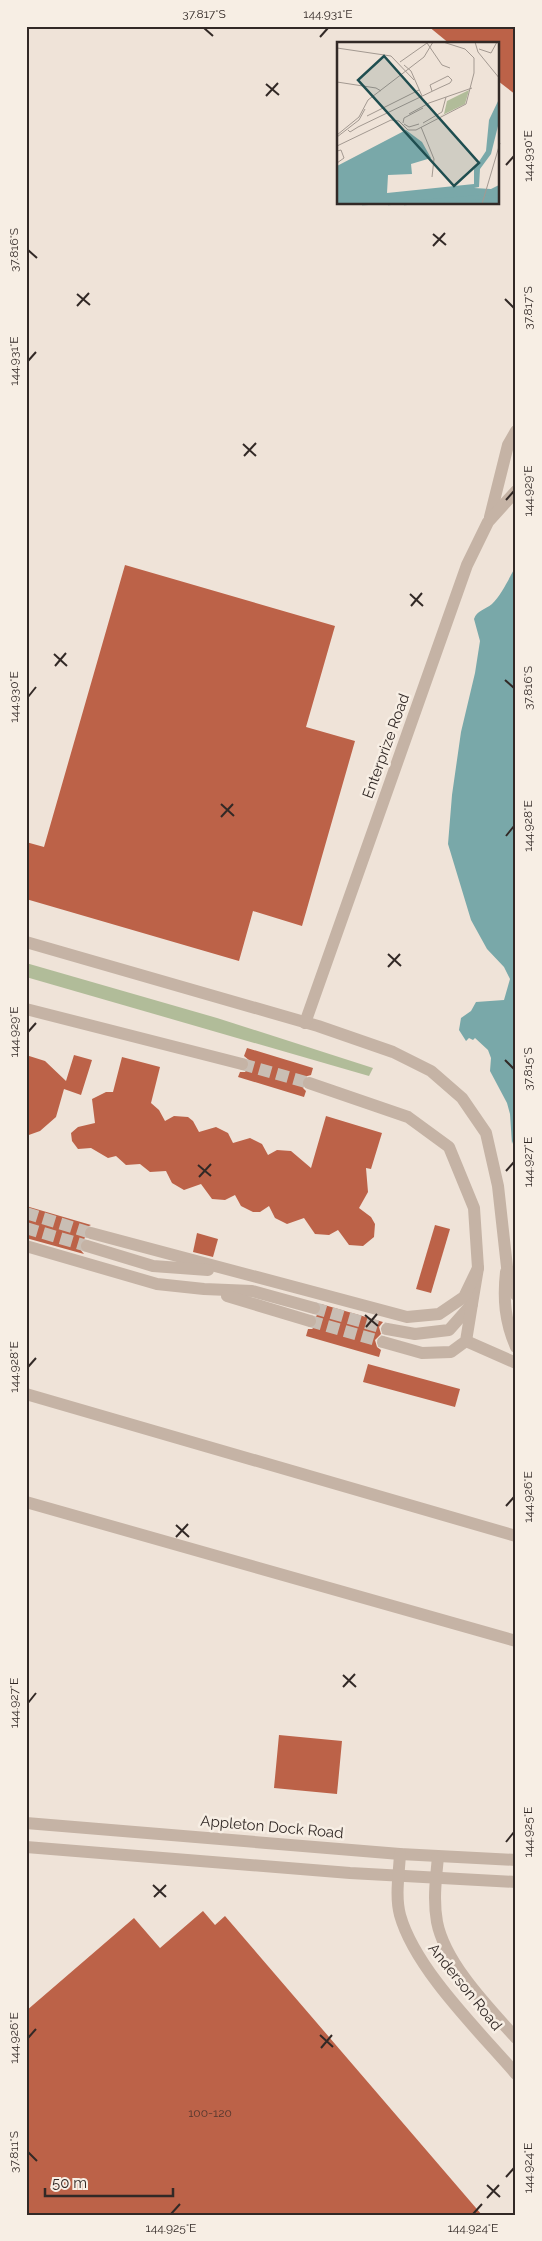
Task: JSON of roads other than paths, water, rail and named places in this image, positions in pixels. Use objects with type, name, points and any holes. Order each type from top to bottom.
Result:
[{"type":"street","points":[[488,522],[508,445],[516,431]]},
{"type":"street","name":"Enterprize Road","points":[[305,1023],[467,565],[488,522],[516,491]]},
{"type":"street","points":[[26,942],[305,1023],[393,1052],[431,1071],[462,1098],[486,1133],[498,1186],[507,1267],[516,1295]]},
{"type":"street","points":[[26,1009],[242,1064]]},
{"type":"street","points":[[308,1083],[408,1116],[449,1147],[462,1174],[474,1208],[478,1268],[466,1341],[451,1352],[422,1353],[383,1342]]},
{"type":"street","points":[[91,1233],[407,1317],[439,1314],[464,1297],[478,1268]]},
{"type":"street","points":[[26,1246],[157,1284],[204,1289],[252,1291],[314,1308]]},
{"type":"street","points":[[87,1246],[153,1266],[240,1273]]},
{"type":"street","points":[[507,1267],[504,1298],[509,1331],[516,1347]]},
{"type":"street","points":[[204,1289],[310,1321]]},
{"type":"street","points":[[387,1328],[414,1334],[449,1330],[472,1304]]},
{"type":"street","points":[[466,1341],[516,1362]]},
{"type":"street","points":[[26,1394],[516,1536]]},
{"type":"street","points":[[26,1502],[516,1642]]},
{"type":"street","name":"Appleton Dock Road","points":[[26,1823],[438,1857],[516,1860]]},
{"type":"street","points":[[26,1847],[399,1876],[516,1882]]},
{"type":"street","name":"Anderson Road","points":[[400,1854],[400,1914],[407,1935],[421,1962],[516,2074]]},
{"type":"street","name":"Anderson Road","points":[[438,1857],[435,1902],[437,1923],[446,1945],[461,1971],[516,2038]]},
{"type":"water","points":[[516,566],[516,1132],[512,1144],[510,1114],[507,1103],[490,1071],[491,1058],[488,1050],[475,1038],[473,1040],[469,1038],[466,1041],[459,1030],[461,1018],[471,1011],[476,1002],[504,1000],[510,979],[504,967],[487,949],[471,920],[448,844],[452,795],[461,732],[475,673],[480,641],[474,619],[477,614],[496,600]]},
{"type":"tunnel","points":[[242,1064],[309,1083]]},
{"type":"tunnel","points":[[26,1213],[91,1233]]},
{"type":"tunnel","points":[[26,1228],[87,1246]]},
{"type":"tunnel","points":[[314,1308],[387,1329]]},
{"type":"tunnel","points":[[310,1321],[383,1342]]}]
